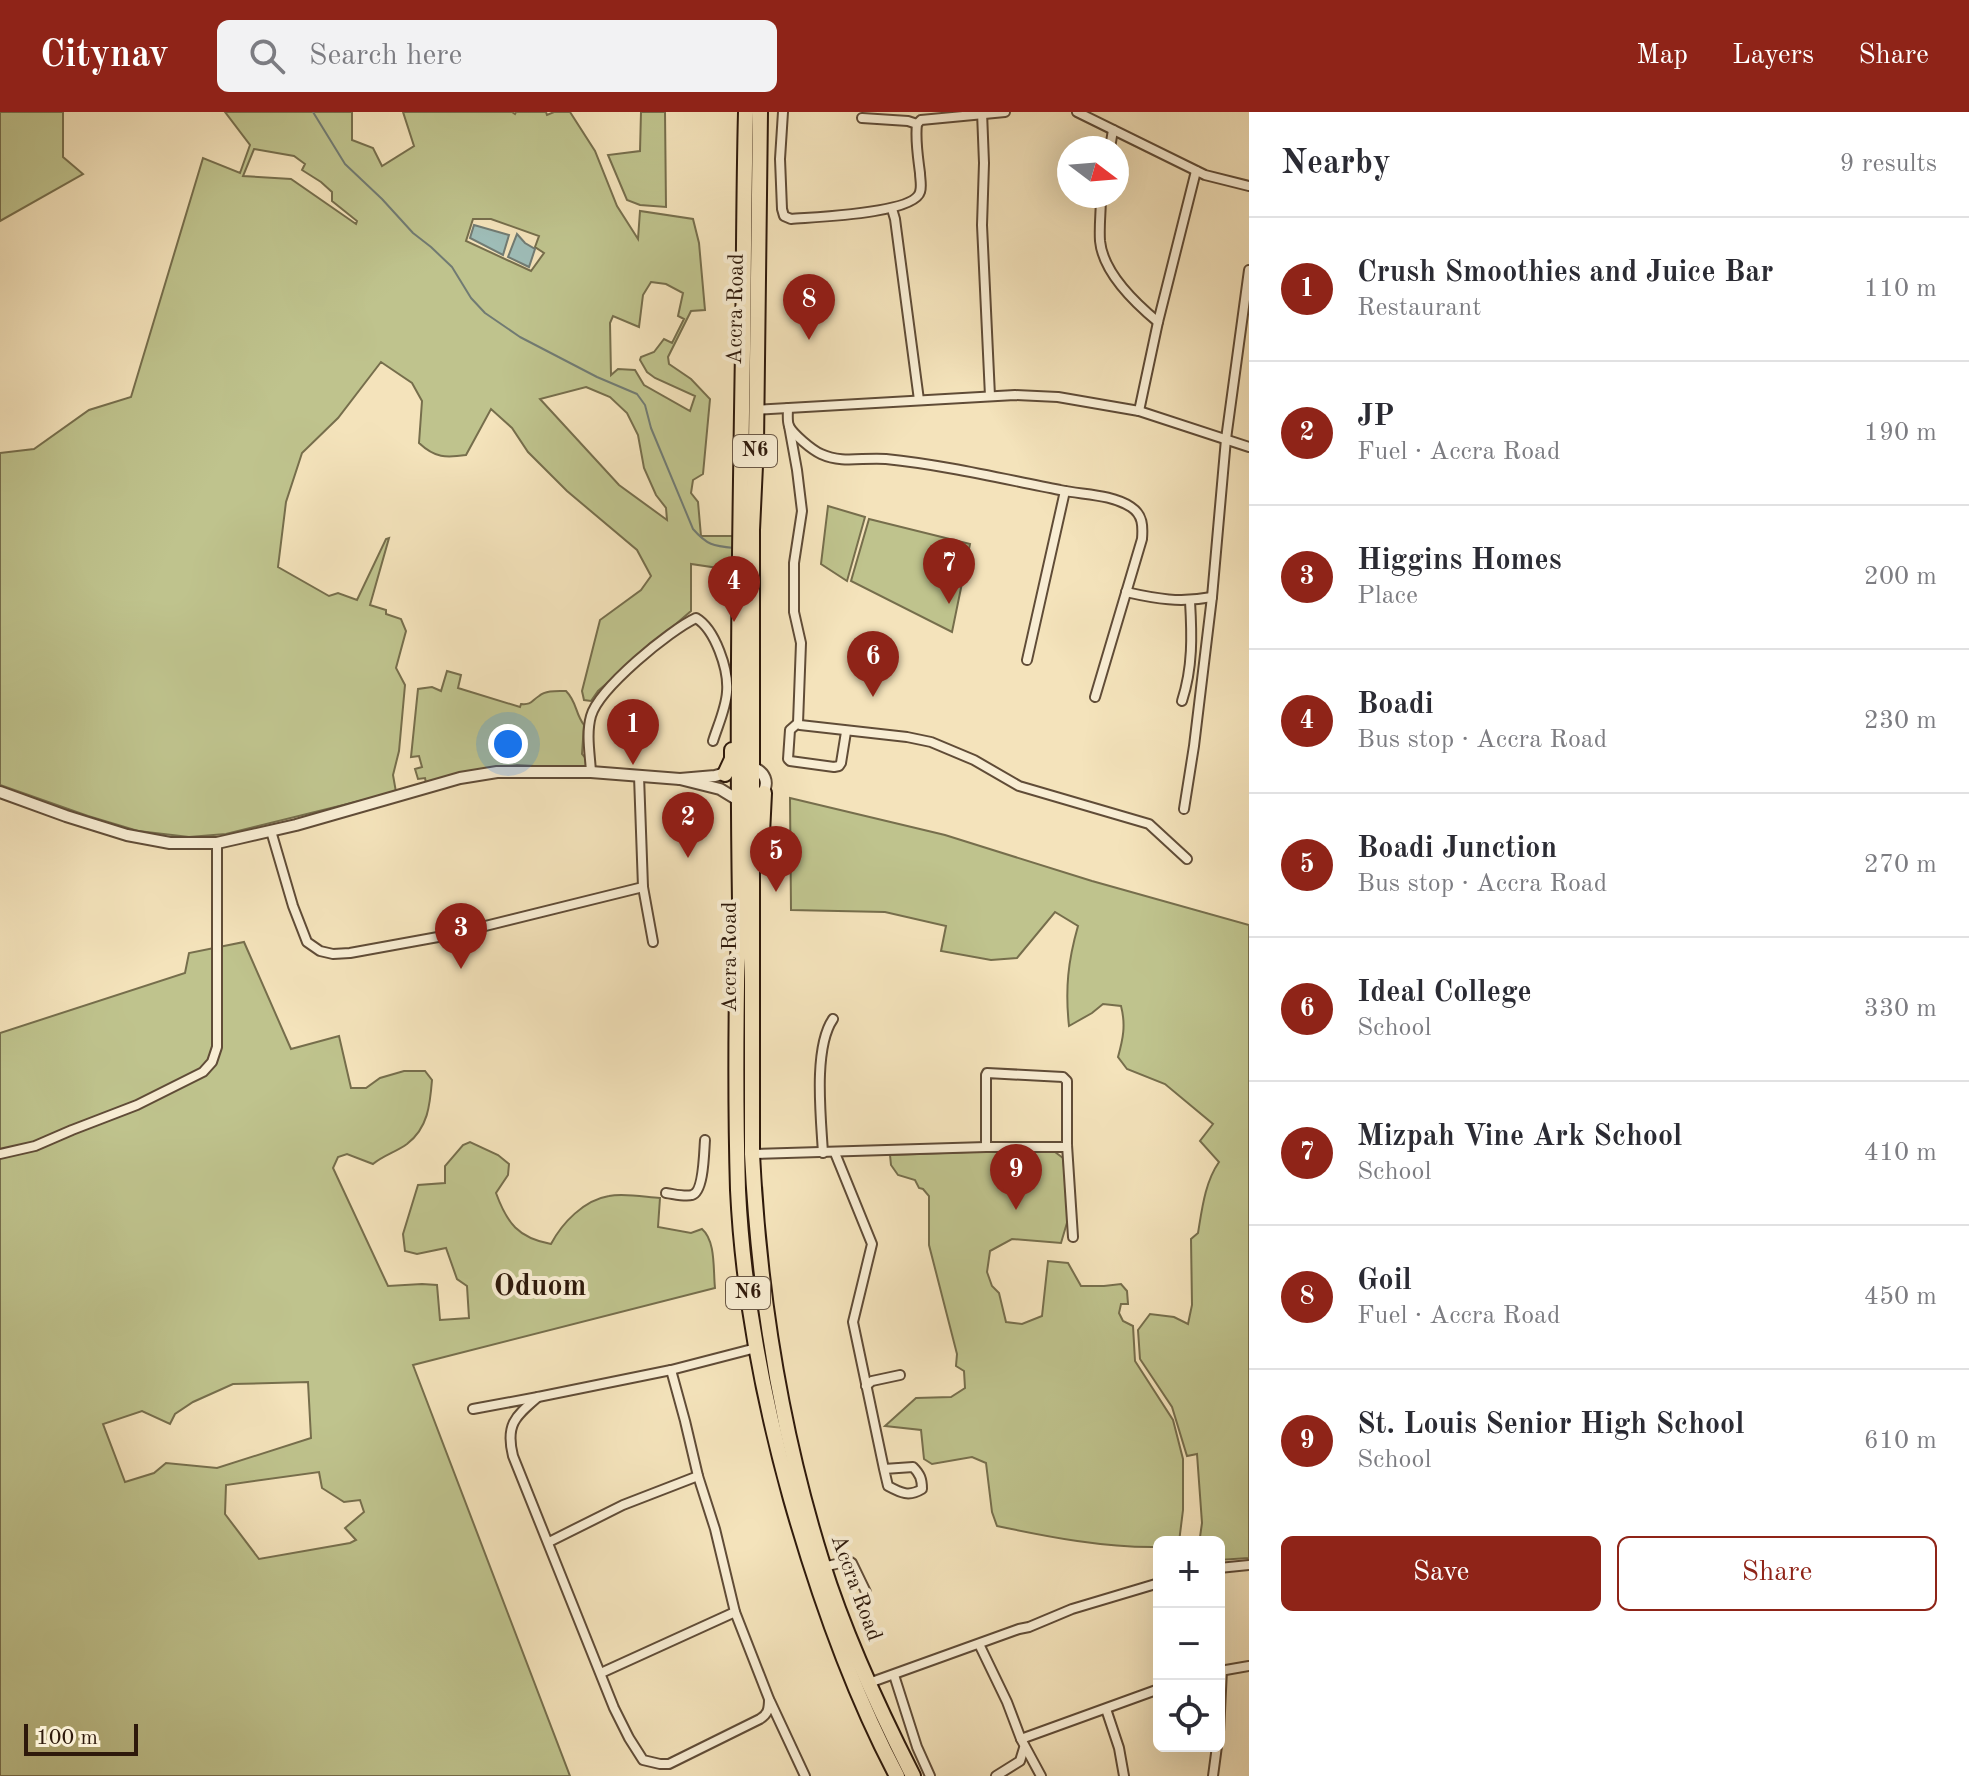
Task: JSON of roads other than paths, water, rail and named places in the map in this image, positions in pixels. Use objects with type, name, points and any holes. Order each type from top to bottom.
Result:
[{"type":"highway","name":"Accra Road","points":[[746,112],[739,770],[751,798],[752,1154],[763,1287],[775,1378],[823,1567],[869,1683],[913,1776]]},
{"type":"highway","name":"Accra Road","points":[[739,770],[752,530],[760,112]]},
{"type":"highway","name":"Accra Road","points":[[751,798],[740,909],[737,984],[738,1190],[756,1348],[780,1457],[820,1595],[859,1695],[897,1776]]},
{"type":"street","points":[[783,112],[780,159],[784,216],[791,219],[892,209],[915,199],[921,189],[916,134],[917,124],[921,120],[1005,112]]},
{"type":"street","points":[[1079,112],[1205,175],[1249,186]]},
{"type":"street","points":[[982,113],[982,225],[990,396]]},
{"type":"street","points":[[862,118],[917,124]]},
{"type":"street","points":[[1112,136],[1113,130]]},
{"type":"street","points":[[1139,411],[1196,171]]},
{"type":"street","points":[[1101,208],[1100,243],[1108,264],[1135,303],[1158,322]]},
{"type":"street","points":[[892,209],[919,400]]},
{"type":"street","points":[[1184,809],[1212,597],[1226,439],[1249,270]]},
{"type":"street","points":[[755,410],[990,396],[1058,397],[1139,411],[1249,447]]},
{"type":"street","points":[[788,408],[802,511],[794,563],[794,612],[801,643],[798,723],[790,730],[787,756],[790,761],[839,766],[846,732]]},
{"type":"street","points":[[789,425],[817,452],[837,460],[871,458],[933,465],[1107,498],[1129,505],[1139,513],[1143,525],[1142,539],[1095,697]]},
{"type":"street","points":[[1027,660],[1065,491]]},
{"type":"street","points":[[1126,592],[1159,600],[1190,601],[1212,597]]},
{"type":"street","points":[[1182,701],[1191,664],[1190,601]]},
{"type":"street","points":[[591,772],[589,732],[596,704],[630,667],[696,618],[703,622],[714,638],[726,675],[727,692],[713,741]]},
{"type":"street","points":[[798,723],[846,732],[907,737],[949,748],[1019,786],[1149,824],[1187,859]]},
{"type":"street","points":[[680,779],[739,770]]},
{"type":"street","points":[[0,792],[127,835],[170,843],[217,843],[460,778],[497,772],[591,772],[680,779],[751,798]]},
{"type":"street","points":[[639,776],[643,887],[653,942]]},
{"type":"street","points":[[271,831],[307,942],[320,951],[333,954],[449,935],[643,887]]},
{"type":"street","points":[[0,1154],[35,1146],[137,1105],[203,1072],[212,1062],[217,1047],[217,843]]},
{"type":"street","points":[[823,1153],[820,1069],[827,1028],[833,1019]]},
{"type":"street","points":[[986,1147],[986,1075],[991,1072],[1063,1077],[1067,1081],[1067,1145],[1073,1237]]},
{"type":"street","points":[[666,1193],[693,1195],[698,1191],[705,1140]]},
{"type":"street","points":[[752,1154],[1067,1145]]},
{"type":"street","points":[[835,1153],[872,1244],[853,1322],[866,1386],[884,1469],[888,1486],[902,1494],[914,1494],[922,1489],[922,1480],[913,1467],[884,1469]]},
{"type":"street","points":[[473,1409],[671,1370],[756,1348]]},
{"type":"street","points":[[671,1370],[735,1612],[769,1699],[805,1776]]},
{"type":"street","points":[[866,1386],[872,1381],[900,1375]]},
{"type":"street","points":[[538,1397],[519,1413],[511,1427],[513,1456],[614,1708],[643,1760],[669,1764],[760,1719],[766,1715],[769,1699]]},
{"type":"street","points":[[549,1542],[623,1505],[698,1476]]},
{"type":"street","points":[[823,1567],[849,1561],[866,1592]]},
{"type":"street","points":[[1225,1567],[1249,1565]]},
{"type":"street","points":[[869,1683],[1082,1606],[1153,1585]]},
{"type":"street","points":[[601,1673],[735,1612]]},
{"type":"street","points":[[979,1644],[1041,1776]]},
{"type":"street","points":[[1225,1670],[1249,1666]]},
{"type":"street","points":[[894,1675],[917,1747],[930,1776]]},
{"type":"street","points":[[1023,1743],[1153,1691]]},
{"type":"street","points":[[1106,1709],[1119,1748],[1124,1776]]},
{"type":"street","points":[[996,1776],[1020,1761],[1023,1743]]},
{"type":"street","points":[[1213,1776],[1216,1752]]},
{"type":"water","points":[[474,225],[509,235],[503,255],[470,238]]},
{"type":"water","points":[[517,234],[535,249],[529,267],[508,257]]},
{"type":"waterway","points":[[313,112],[345,164],[413,233],[452,267],[471,298],[485,313],[520,337],[637,394],[645,405],[651,428],[693,529],[711,544],[734,548]]},
{"type":"place","name":"Goil","points":[[809,340]]},
{"type":"place","name":"Mizpah Vine Ark School","points":[[949,604]]},
{"type":"place","name":"Boadi","points":[[734,622]]},
{"type":"place","name":"Ideal College","points":[[873,697]]},
{"type":"place","name":"Crush Smoothies and Juice Bar","points":[[633,765]]},
{"type":"place","name":"JP","points":[[688,858]]},
{"type":"place","name":"Boadi Junction","points":[[776,892]]},
{"type":"place","name":"Higgins Homes","points":[[461,969]]},
{"type":"place","name":"St. Louis Senior High School","points":[[1016,1210]]},
{"type":"district","name":"Oduom","points":[[540,1287]]}]
